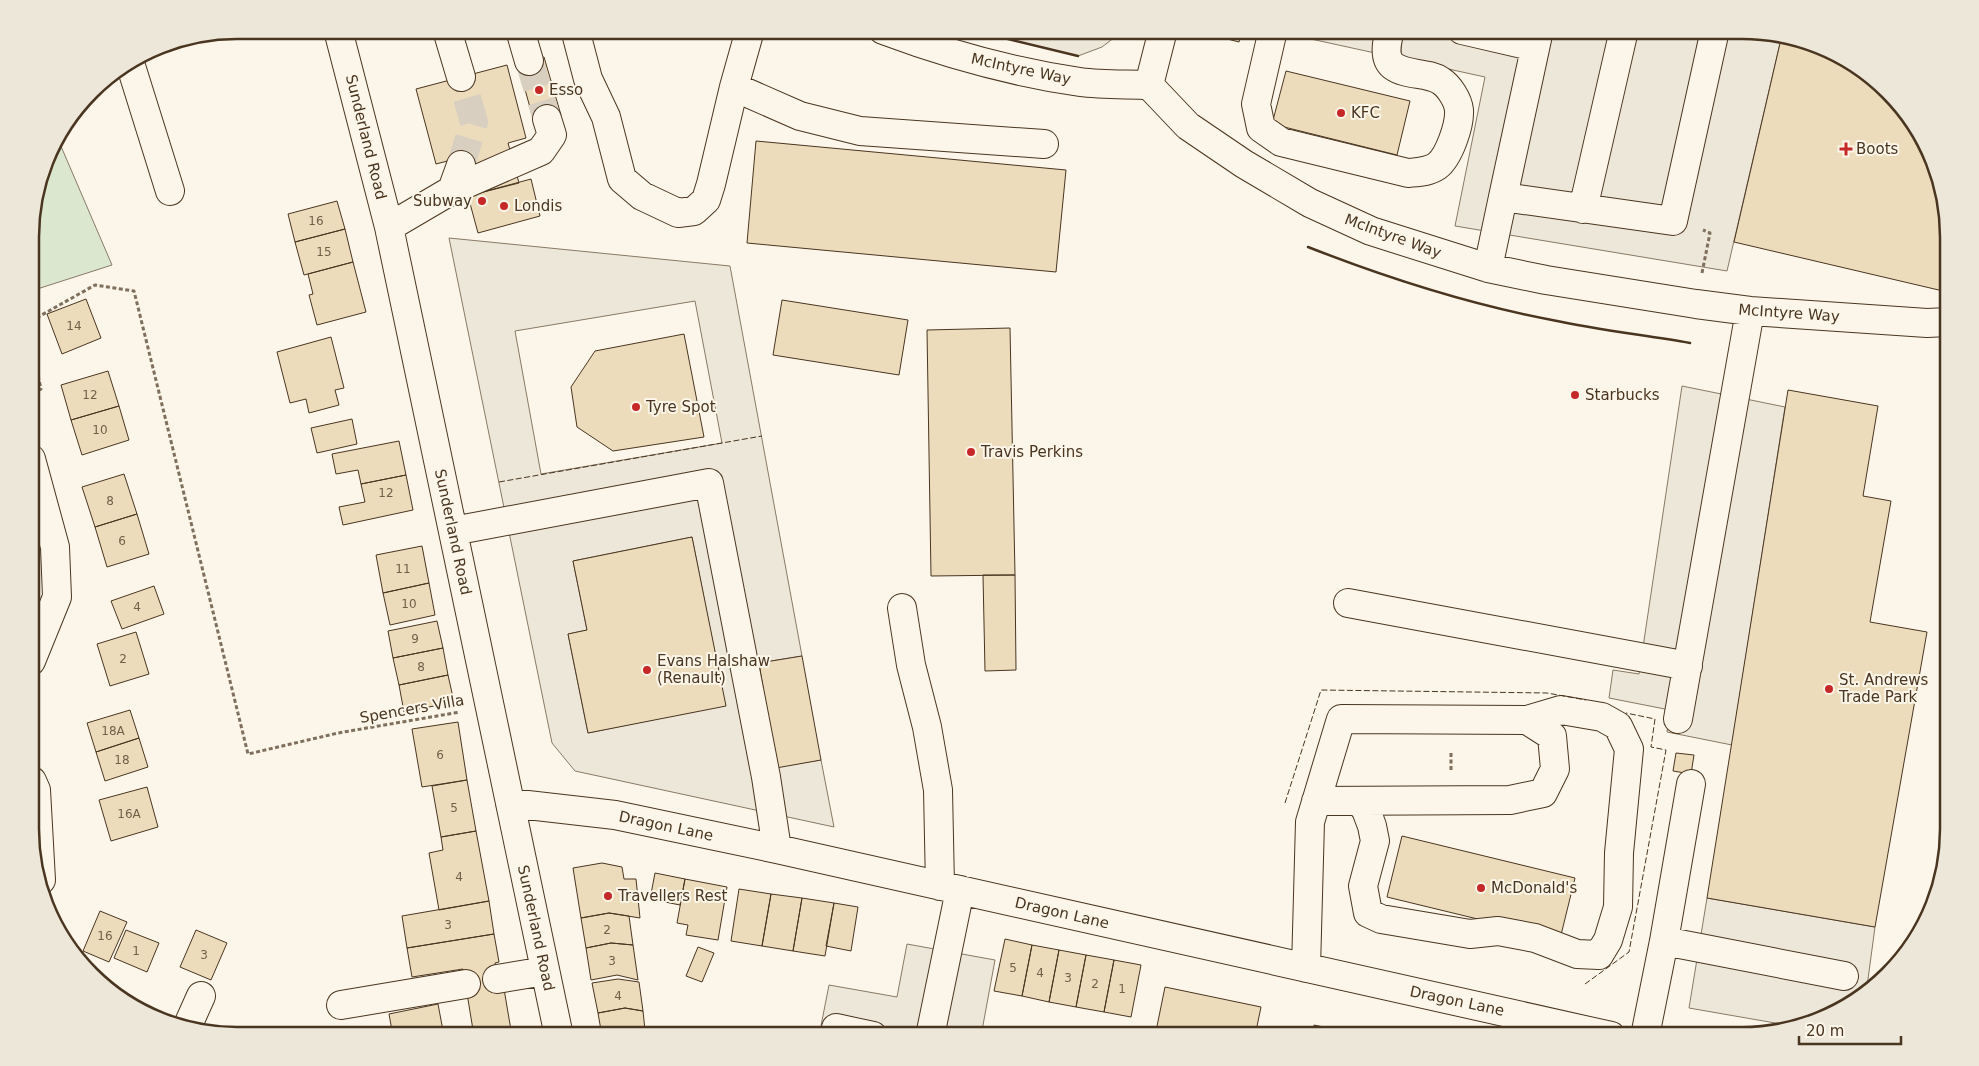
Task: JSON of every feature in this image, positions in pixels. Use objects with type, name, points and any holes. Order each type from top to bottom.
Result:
[{"type":"street","name":"Sunderland Road","points":[[340,39],[388,227],[557,1027]]},
{"type":"street","points":[[450,39],[461,77]]},
{"type":"street","points":[[523,39],[530,61]]},
{"type":"street","points":[[578,39],[588,79],[606,117],[622,179],[642,196],[678,213],[694,211],[706,200],[712,184],[734,87],[747,39]]},
{"type":"street","name":"McIntyre Way","points":[[906,39],[994,66],[1081,82],[1149,85],[1188,126],[1244,164],[1310,203],[1371,231],[1488,268],[1546,280],[1750,311],[1940,322]]},
{"type":"street","points":[[1149,85],[1161,39]]},
{"type":"street","points":[[1271,39],[1256,104],[1261,128],[1281,142],[1408,173],[1427,171],[1439,165],[1453,144],[1459,109],[1451,91],[1440,80],[1394,66],[1388,59],[1388,39]]},
{"type":"street","points":[[1488,268],[1537,39]]},
{"type":"street","points":[[1583,209],[1622,39]]},
{"type":"street","points":[[1502,197],[1673,221],[1713,39]]},
{"type":"street","points":[[132,69],[170,191]]},
{"type":"street","points":[[734,87],[800,116],[860,130],[1044,144]]},
{"type":"street","points":[[388,227],[456,178],[541,151],[552,135],[547,118]]},
{"type":"street","points":[[1678,719],[1750,311]]},
{"type":"street","points":[[453,531],[708,483],[766,777],[777,849]]},
{"type":"street","points":[[39,488],[55,547],[57,597],[39,641]]},
{"type":"street","points":[[1348,603],[1688,666]]},
{"type":"street","points":[[902,608],[911,665],[927,727],[938,790],[950,888],[931,1027]]},
{"type":"street","points":[[1306,968],[1310,822],[1341,719],[1527,720],[1561,710],[1602,717],[1618,726],[1629,749],[1619,853],[1618,907],[1608,940],[1600,955],[1577,954],[1535,938],[1498,931],[1470,934],[1380,919],[1368,913],[1363,886],[1375,841],[1366,810],[1359,801]]},
{"type":"street","points":[[1316,801],[1510,800],[1543,793],[1555,769],[1552,736],[1527,720]]},
{"type":"street","points":[[1647,1027],[1664,941],[1691,784]]},
{"type":"street","name":"Dragon Lane","points":[[510,803],[615,815],[777,849],[1306,968],[1519,1025],[1536,1027]]},
{"type":"street","points":[[39,832],[41,859]]},
{"type":"street","points":[[1664,941],[1844,976]]},
{"type":"street","points":[[497,979],[546,971]]},
{"type":"street","points":[[341,1004],[466,984]]},
{"type":"street","points":[[189,1022],[200,996]]},
{"type":"path","points":[[1673,221],[1710,233],[1696,304]]},
{"type":"path","name":"Spencers Villa","points":[[39,317],[96,285],[134,291],[248,754],[338,733],[490,707]]},
{"type":"path","points":[[1450,800],[1451,720]]},
{"type":"green space","points":[[61,146],[112,265],[39,288],[40,211],[45,185]]},
{"type":"shaded area","points":[[1008,39],[1112,39],[1102,47],[1078,56]]},
{"type":"shaded area","points":[[1311,39],[1755,39],[1780,43],[1727,271],[1455,226],[1485,77]]},
{"type":"shaded area","points":[[449,238],[730,266],[802,656],[759,663],[776,767],[821,760],[834,827],[575,771],[552,743]],"holes":[[[695,301],[722,443],[541,474],[515,331]],[[692,537],[725,705],[588,733],[568,634],[587,630],[573,561]]]},
{"type":"shaded area","points":[[1682,386],[1785,407],[1732,745],[1667,732],[1670,710],[1609,698],[1613,670],[1639,674]]},
{"type":"shaded area","points":[[1707,898],[1875,927],[1868,982],[1830,1007],[1794,1021],[1778,1024],[1689,1008]]},
{"type":"shaded area","points":[[907,944],[995,960],[983,1027],[821,1027],[829,985],[897,997]]},
{"type":"building","points":[[1227,39],[1240,39],[1239,42]]},
{"type":"building","points":[[1780,43],[1794,45],[1830,59],[1863,80],[1891,106],[1914,138],[1930,173],[1939,211],[1940,290],[1734,242]]},
{"type":"building","name":"Esso","points":[[544,57],[561,115],[534,122],[518,64]]},
{"type":"building","name":"Esso","points":[[507,65],[526,138],[508,143],[519,183],[468,196],[459,158],[436,164],[416,89]]},
{"type":"building","name":"KFC","points":[[1286,71],[1410,101],[1397,155],[1272,124]]},
{"type":"building","points":[[756,141],[1066,170],[1056,272],[747,243]]},
{"type":"building","name":"Londis","points":[[531,179],[540,216],[478,233],[468,196]]},
{"type":"building","points":[[337,201],[345,229],[295,242],[288,214]]},
{"type":"building","points":[[345,229],[353,262],[304,275],[295,242]]},
{"type":"building","points":[[353,262],[366,312],[317,325],[309,295],[313,294],[308,274]]},
{"type":"building","points":[[86,299],[101,338],[62,354],[47,314]]},
{"type":"building","points":[[782,300],[908,320],[899,375],[773,355]]},
{"type":"building","name":"Travis Perkins","points":[[1010,328],[1015,575],[931,576],[927,330]]},
{"type":"building","name":"Tyre Spot","points":[[684,334],[704,437],[613,451],[577,427],[571,387],[595,351]]},
{"type":"building","points":[[331,337],[344,388],[335,390],[339,405],[309,413],[306,399],[290,403],[277,352]]},
{"type":"building","points":[[108,371],[119,406],[71,420],[61,385]]},
{"type":"building","name":"St. Andrews Trade Park","points":[[1788,390],[1878,406],[1863,496],[1891,501],[1870,622],[1927,632],[1875,927],[1707,898]]},
{"type":"building","points":[[119,406],[129,440],[82,455],[71,420]]},
{"type":"building","points":[[352,419],[357,444],[317,453],[311,428]]},
{"type":"building","points":[[399,441],[406,475],[361,484],[358,470],[336,474],[332,454]]},
{"type":"building","points":[[124,474],[137,514],[95,527],[82,487]]},
{"type":"building","points":[[406,475],[413,510],[343,525],[339,507],[365,502],[361,484]]},
{"type":"building","points":[[137,514],[149,554],[107,567],[95,527]]},
{"type":"building","name":"Evans Halshaw (Renault)","points":[[692,537],[726,706],[588,733],[568,634],[587,630],[573,561]]},
{"type":"building","points":[[422,546],[429,583],[383,593],[376,555]]},
{"type":"building","points":[[983,575],[1015,575],[1016,670],[985,671]]},
{"type":"building","points":[[429,583],[435,615],[390,625],[383,593]]},
{"type":"building","points":[[154,586],[164,614],[122,629],[111,601]]},
{"type":"building","points":[[437,621],[443,648],[393,658],[388,631]]},
{"type":"building","points":[[136,632],[149,674],[110,686],[97,644]]},
{"type":"building","points":[[443,648],[448,675],[399,685],[393,658]]},
{"type":"building","points":[[802,656],[821,760],[776,768],[759,663]]},
{"type":"building","points":[[448,675],[454,702],[404,712],[399,685]]},
{"type":"building","points":[[130,710],[139,738],[96,752],[87,723]]},
{"type":"building","points":[[458,722],[467,780],[422,787],[412,729]]},
{"type":"building","points":[[139,738],[148,767],[105,781],[96,752]]},
{"type":"building","points":[[1676,753],[1694,755],[1691,774],[1673,771]]},
{"type":"building","points":[[467,780],[476,831],[441,837],[432,786]]},
{"type":"building","points":[[147,787],[158,827],[111,841],[99,800]]},
{"type":"building","points":[[476,831],[489,901],[439,910],[429,853],[443,850],[441,837]]},
{"type":"building","name":"McDonald's","points":[[1402,836],[1575,878],[1560,939],[1387,897]]},
{"type":"building","name":"Travellers Rest","points":[[602,863],[622,867],[624,879],[636,879],[640,918],[609,913],[581,918],[573,868]]},
{"type":"building","points":[[655,873],[685,879],[680,905],[650,899]]},
{"type":"building","points":[[685,879],[727,887],[718,940],[686,935],[688,925],[677,923]]},
{"type":"building","points":[[739,889],[771,894],[762,946],[731,941]]},
{"type":"building","points":[[771,894],[802,898],[793,951],[762,946]]},
{"type":"building","points":[[802,898],[834,903],[825,956],[793,951]]},
{"type":"building","points":[[489,901],[494,934],[407,948],[402,916]]},
{"type":"building","points":[[834,903],[858,907],[851,951],[826,946]]},
{"type":"building","points":[[100,911],[127,922],[109,962],[83,951]]},
{"type":"building","points":[[609,913],[629,916],[633,945],[611,943],[586,948],[581,918]]},
{"type":"building","points":[[126,930],[159,943],[147,972],[114,958]]},
{"type":"building","points":[[196,930],[227,943],[211,980],[180,967]]},
{"type":"building","points":[[494,934],[499,962],[495,963],[499,989],[504,989],[510,1027],[473,1027],[463,969],[412,977],[407,948]]},
{"type":"building","points":[[1005,939],[1032,945],[1022,996],[994,991]]},
{"type":"building","points":[[611,943],[633,945],[638,980],[617,975],[591,980],[586,948]]},
{"type":"building","points":[[1032,945],[1059,950],[1049,1002],[1022,996]]},
{"type":"building","points":[[698,947],[714,953],[702,982],[686,976]]},
{"type":"building","points":[[1059,950],[1086,955],[1076,1007],[1049,1002]]},
{"type":"building","points":[[1086,955],[1114,960],[1104,1012],[1076,1007]]},
{"type":"building","points":[[1114,960],[1141,965],[1131,1017],[1104,1012]]},
{"type":"building","points":[[618,979],[639,982],[643,1011],[625,1008],[598,1013],[592,983]]},
{"type":"building","points":[[1165,987],[1261,1007],[1257,1027],[1157,1027]]},
{"type":"building","points":[[438,1004],[442,1027],[391,1027],[389,1014]]},
{"type":"building","points":[[625,1008],[643,1011],[645,1027],[600,1027],[598,1013]]},
{"type":"tunnel","points":[[529,61],[547,119]]},
{"type":"tunnel","points":[[461,77],[474,122],[461,165]]},
{"type":"fence","points":[[499,482],[762,436]]},
{"type":"fence","points":[[1285,803],[1321,690],[1547,693],[1586,700]]},
{"type":"fence","points":[[1585,984],[1629,952],[1666,750],[1651,747],[1655,719],[1626,713]]},
{"type":"wall","points":[[1008,39],[1078,56]]},
{"type":"wall","points":[[1308,247],[1398,280],[1521,314],[1569,324],[1690,343]]},
{"type":"place","name":"Esso","points":[[539,90]]},
{"type":"place","name":"KFC","points":[[1341,113]]},
{"type":"place","name":"Boots","points":[[1846,149]]},
{"type":"place","name":"Subway","points":[[482,201]]},
{"type":"place","name":"Londis","points":[[504,206]]},
{"type":"place","name":"Starbucks","points":[[1575,395]]},
{"type":"place","name":"Tyre Spot","points":[[636,407]]},
{"type":"place","name":"Travis Perkins","points":[[971,452]]},
{"type":"place","name":"Evans Halshaw (Renault)","points":[[647,670]]},
{"type":"place","name":"St. Andrews Trade Park","points":[[1829,689]]},
{"type":"place","name":"McDonald's","points":[[1481,888]]},
{"type":"place","name":"Travellers Rest","points":[[608,896]]}]
